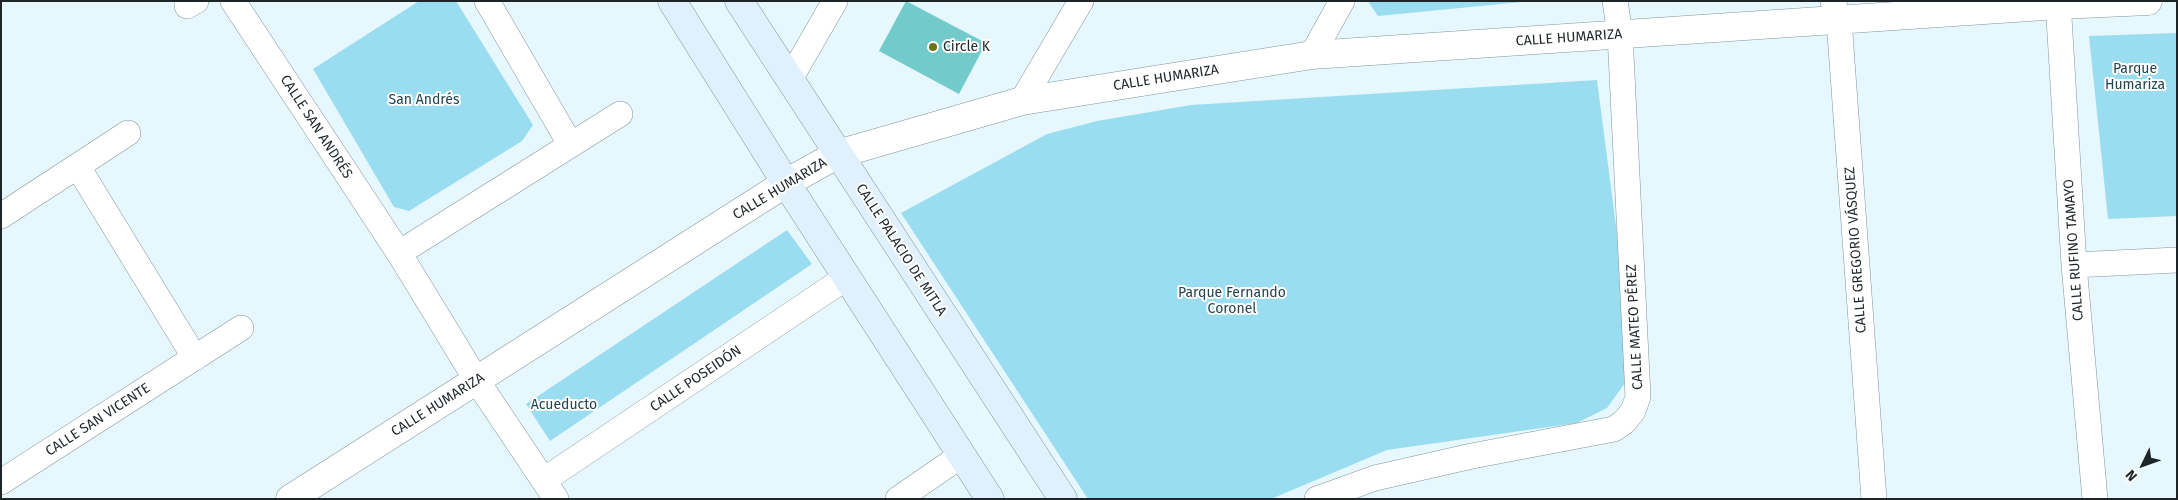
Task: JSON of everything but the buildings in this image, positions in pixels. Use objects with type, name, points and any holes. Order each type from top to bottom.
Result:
[{"type":"main road","points":[[672,1],[786,183],[990,499]]},
{"type":"main road","name":"CALLE PALACIO DE MITLA","points":[[739,1],[1063,499]]},
{"type":"street","name":"CALLE SAN ANDRÉS","points":[[233,1],[398,253],[477,381],[550,489]]},
{"type":"street","points":[[487,1],[570,144]]},
{"type":"street","points":[[790,79],[835,1]]},
{"type":"street","points":[[1022,101],[1080,1]]},
{"type":"street","points":[[1312,55],[1342,1]]},
{"type":"street","name":"CALLE MATEO PÉREZ","points":[[1317,499],[1375,478],[1472,456],[1614,429],[1624,422],[1633,411],[1638,397],[1620,34],[1615,1]]},
{"type":"street","name":"CALLE HUMARIZA","points":[[290,499],[786,183],[838,154],[1022,101],[1312,55],[1620,34],[1836,10],[2148,1]]},
{"type":"street","name":"CALLE RUFINO TAMAYO","points":[[2059,3],[2074,265],[2095,499]]},
{"type":"street","name":"CALLE GREGORIO VÁSQUEZ","points":[[1836,10],[1874,499]]},
{"type":"street","points":[[398,253],[620,114]]},
{"type":"street","points":[[1,216],[128,133]]},
{"type":"street","points":[[78,167],[195,358]]},
{"type":"street","points":[[2074,265],[2177,260]]},
{"type":"street","name":"CALLE POSEIDÓN","points":[[550,489],[847,277]]},
{"type":"street","name":"CALLE SAN VICENTE","points":[[1,482],[241,328]]},
{"type":"street","points":[[898,499],[962,455]]},
{"type":"green space","name":"San Andrés","points":[[419,1],[456,1],[533,125],[522,141],[409,211],[394,207],[313,69]]},
{"type":"green space","points":[[1370,1],[1532,1],[1378,16],[1369,3]]},
{"type":"green space","name":"Parque Humariza","points":[[2177,33],[2177,216],[2108,219],[2089,36]]},
{"type":"green space","name":"Parque Fernando Coronel","points":[[1597,80],[1632,349],[1625,383],[1607,408],[1577,423],[1387,450],[1271,499],[1088,499],[901,213],[1047,134],[1097,121],[1191,105]]},
{"type":"green space","name":"Acueducto","points":[[787,230],[812,264],[550,441],[526,404]]},
{"type":"place","name":"Circle K","points":[[933,47]]}]
